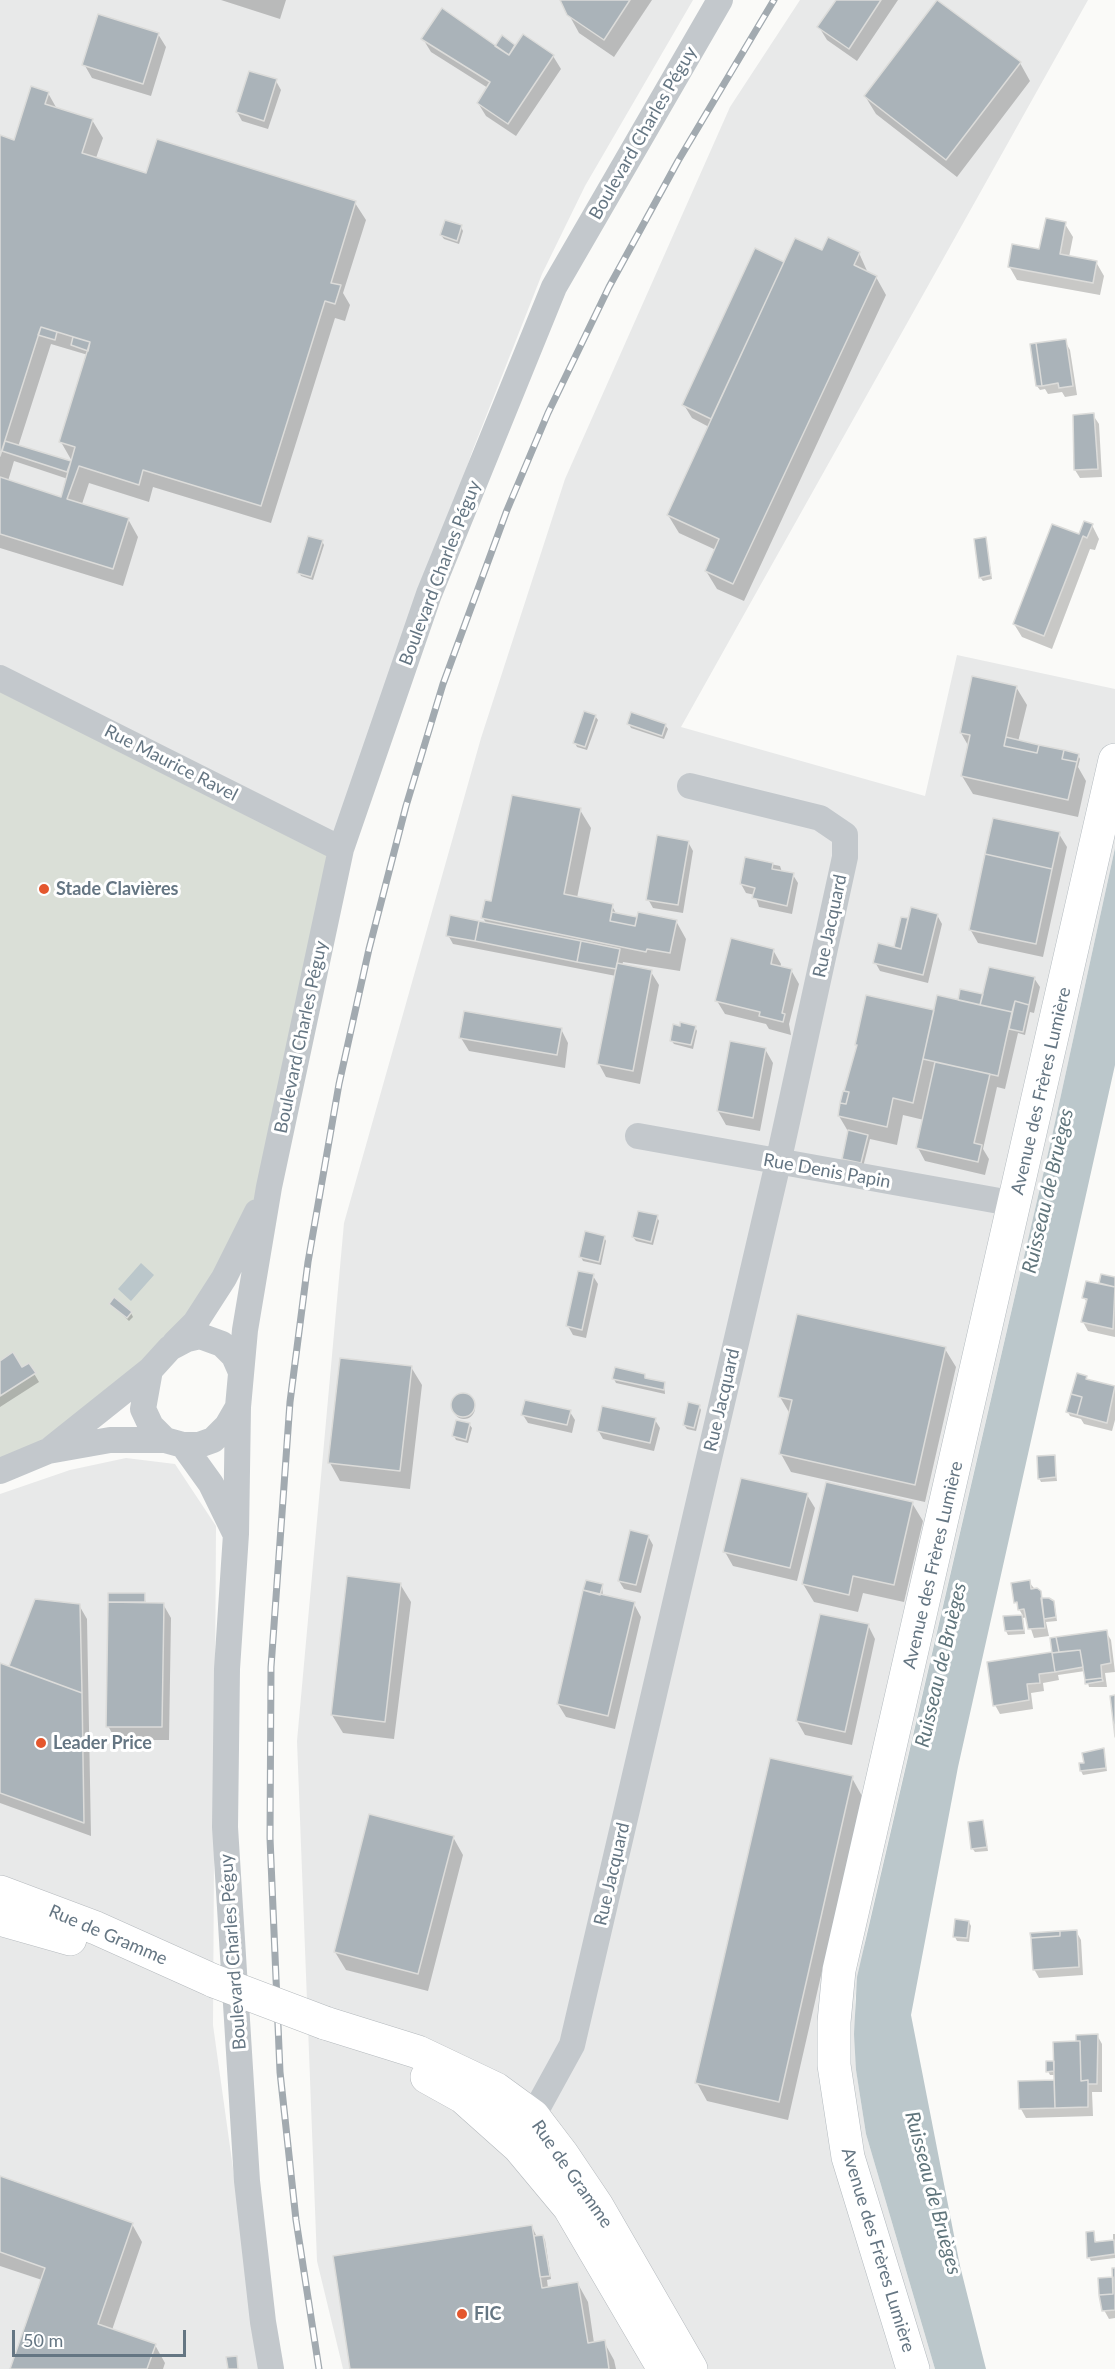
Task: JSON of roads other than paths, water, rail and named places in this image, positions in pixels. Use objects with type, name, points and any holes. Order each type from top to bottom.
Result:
[{"type":"street","name":"Boulevard Charles Péguy","points":[[241,1372],[269,1187],[341,849],[429,594],[554,287],[720,0]]},
{"type":"street","name":"Rue Maurice Ravel","points":[[0,678],[341,849]]},
{"type":"street","name":"Avenue des Frères Lumière","points":[[913,2369],[848,2157],[834,2065],[834,2022],[839,1970],[1016,1204],[1115,760]]},
{"type":"street","name":"Rue Jacquard","points":[[533,2116],[572,2045],[778,1163],[845,857],[845,835],[819,818],[690,786]]},
{"type":"street","name":"Rue Denis Papin","points":[[638,1136],[1016,1204]]},
{"type":"street","name":"Boulevard Charles Péguy","points":[[170,1348],[195,1323],[224,1278],[269,1187]]},
{"type":"street","points":[[0,1471],[48,1451],[110,1440],[199,1445],[213,1440],[227,1426],[238,1407],[241,1372],[234,1356],[222,1344],[200,1336],[170,1348],[150,1370],[48,1451]]},
{"type":"street","points":[[150,1370],[143,1409],[151,1426],[174,1443],[211,1484],[236,1534]]},
{"type":"street","name":"Boulevard Charles Péguy","points":[[238,1407],[236,1534],[227,1669],[225,1827],[247,2181],[263,2322],[272,2369]]},
{"type":"street","points":[[0,1887],[96,1928]]},
{"type":"street","name":"Rue de Gramme","points":[[0,1892],[96,1928],[214,1981],[325,2023],[418,2052],[496,2089],[533,2116],[562,2154],[597,2206],[691,2369]]},
{"type":"street","name":"Rue de Gramme","points":[[0,1919],[214,1981]]},
{"type":"street","name":"Rue de Gramme","points":[[325,2023],[463,2097],[519,2147],[569,2207],[664,2369]]},
{"type":"water","name":"Ruisseau de Bruèges","points":[[1115,848],[1115,1065],[958,1767],[911,2015],[960,2266],[986,2369],[935,2369],[866,2134],[856,2070],[854,2034],[857,1977],[1052,1136]]},
{"type":"water","points":[[141,1263],[154,1275],[131,1301],[118,1289]]},
{"type":"railway","points":[[319,2369],[296,2220],[280,2072],[270,1838],[271,1667],[290,1402],[308,1262],[339,1084],[369,949],[406,806],[443,684],[507,510],[548,413],[609,287],[678,161],[774,0]]},
{"type":"place","name":"Stade Clavières","points":[[44,889]]},
{"type":"place","name":"Leader Price","points":[[41,1743]]},
{"type":"place","name":"FIC","points":[[462,2314]]}]
